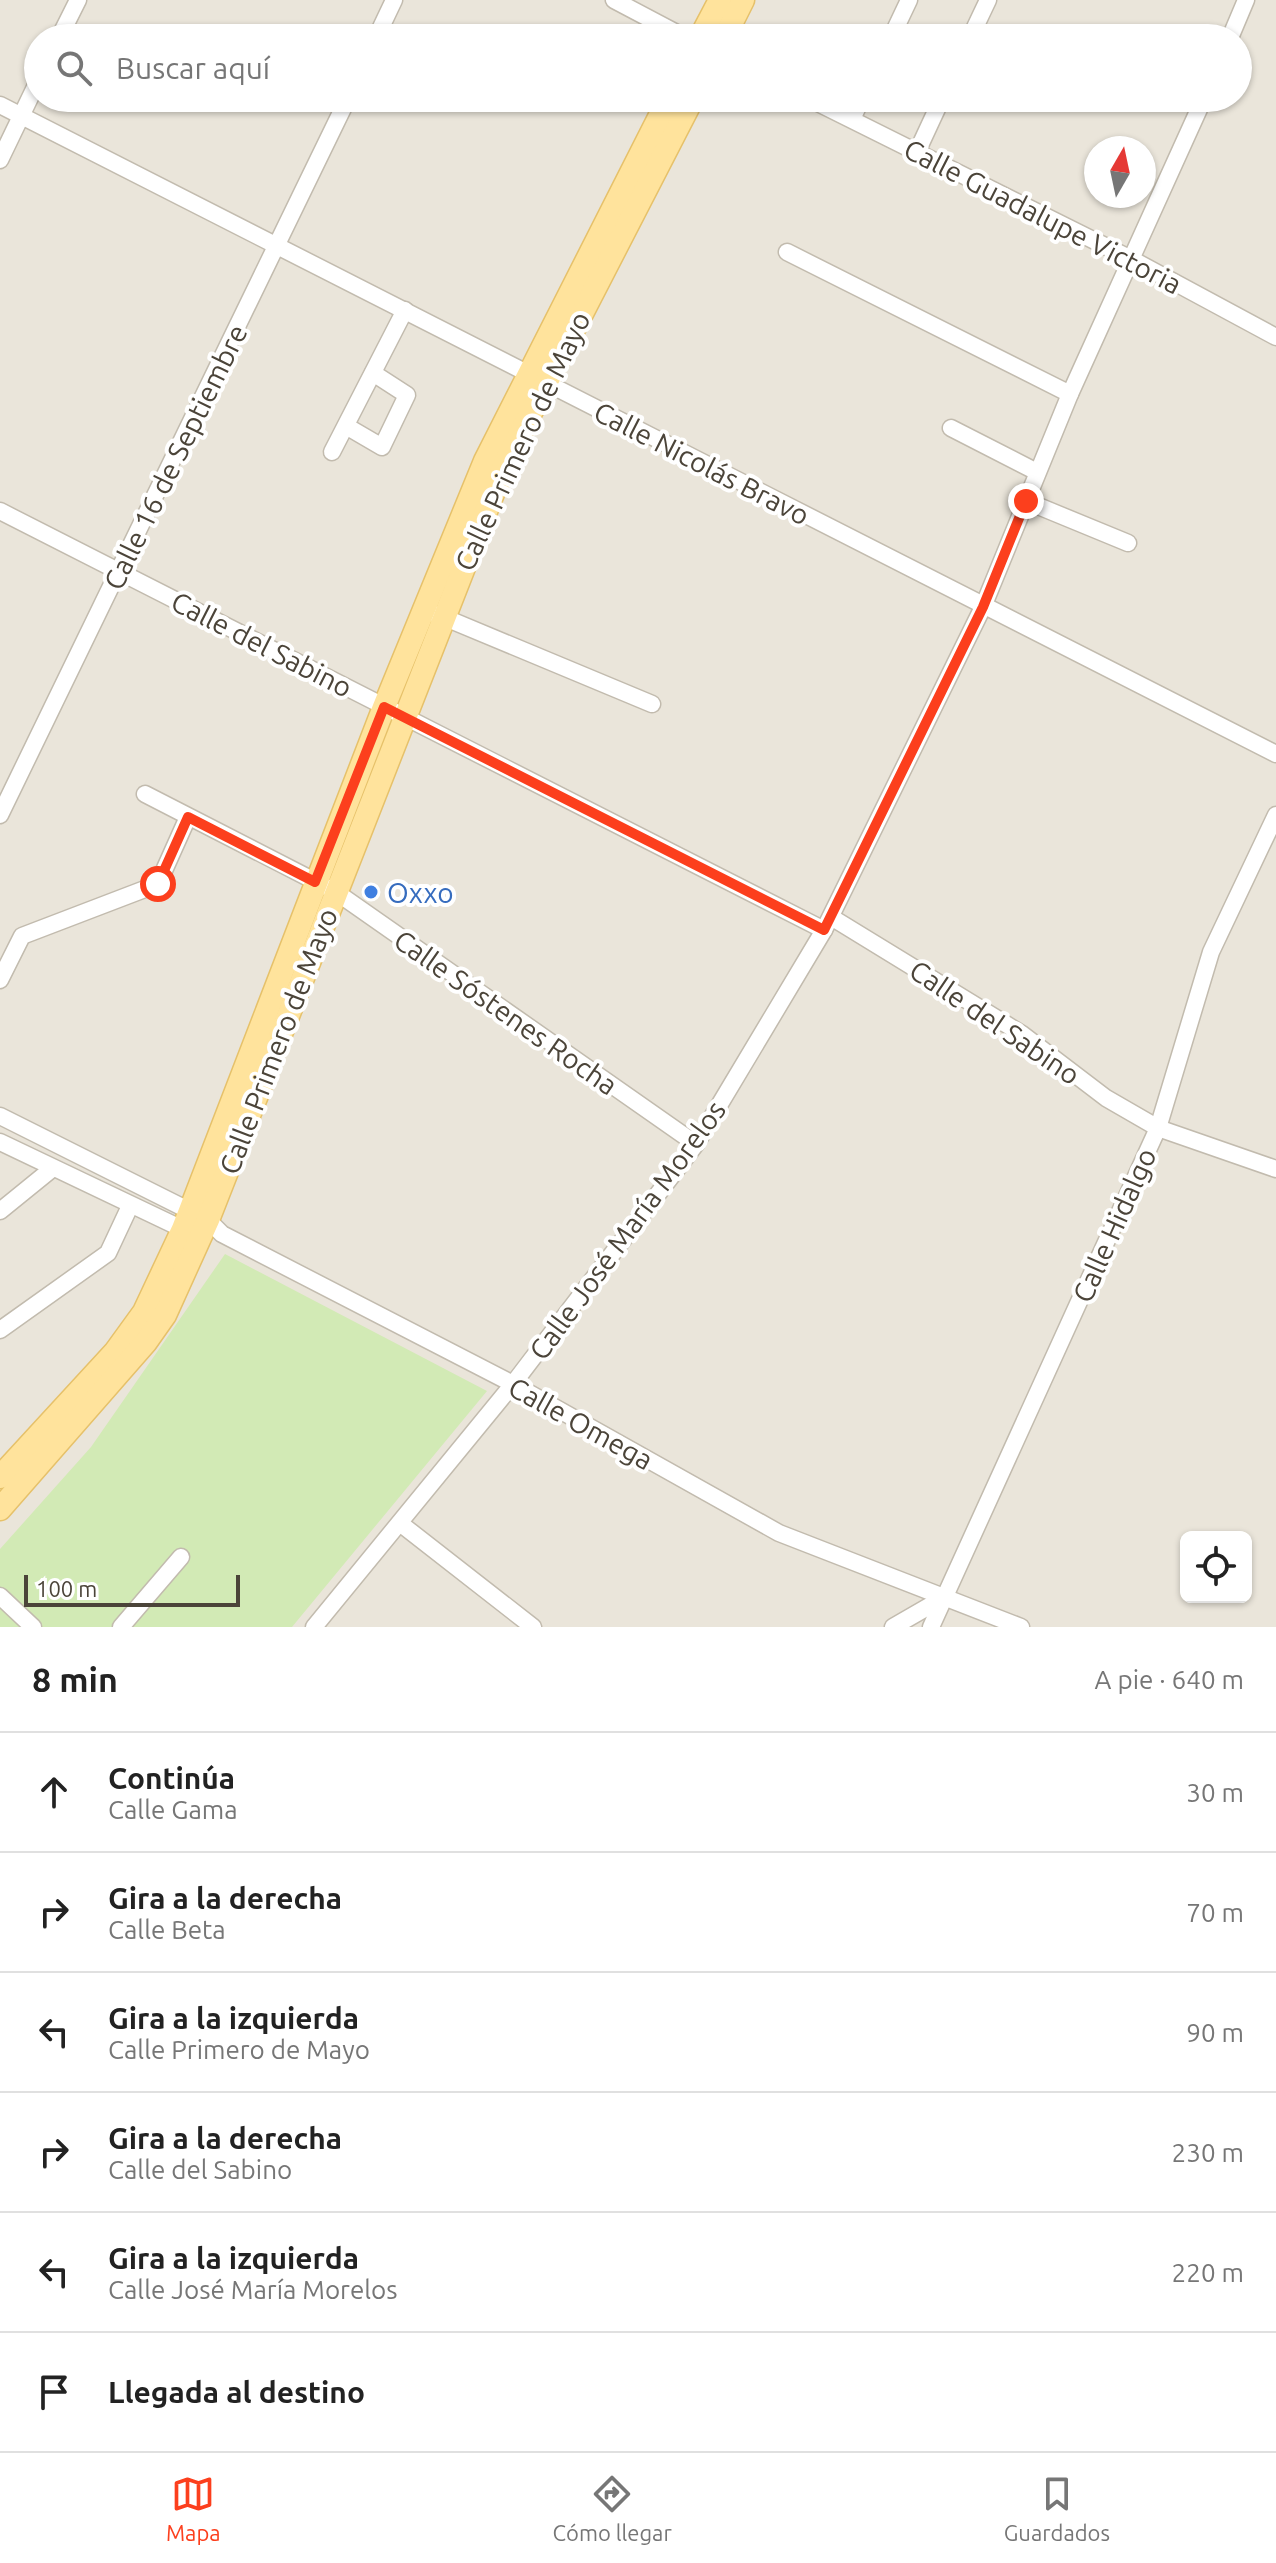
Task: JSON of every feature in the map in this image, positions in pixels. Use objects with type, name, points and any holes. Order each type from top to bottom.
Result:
[{"type":"main road","points":[[707,24],[720,0]]},
{"type":"main road","points":[[731,24],[743,0]]},
{"type":"main road","name":"Calle Primero de Mayo","points":[[536,377],[662,112]]},
{"type":"main road","name":"Calle Primero de Mayo","points":[[0,1477],[115,1352],[200,1226],[315,882],[394,711],[433,613],[485,461],[536,377],[685,112]]},
{"type":"main road","name":"Calle Primero de Mayo","points":[[0,1509],[146,1342],[165,1315],[336,892],[394,711]]},
{"type":"street","points":[[66,24],[78,0]]},
{"type":"street","points":[[383,24],[394,0]]},
{"type":"street","points":[[614,0],[659,24]]},
{"type":"street","points":[[898,24],[909,0]]},
{"type":"street","points":[[977,24],[988,0]]},
{"type":"street","points":[[1236,24],[1246,0]]},
{"type":"street","name":"Calle Nicolás Bravo","points":[[0,105],[1276,754]]},
{"type":"street","points":[[0,160],[24,109]]},
{"type":"street","name":"Calle 16 de Septiembre","points":[[0,815],[341,112]]},
{"type":"street","name":"Calle Guadalupe Victoria","points":[[837,112],[1133,260],[1276,337]]},
{"type":"street","points":[[852,119],[855,112]]},
{"type":"street","points":[[917,152],[936,112]]},
{"type":"street","name":"Calle José María Morelos","points":[[314,1627],[513,1384],[696,1144],[828,923],[983,607],[1070,394],[1198,112]]},
{"type":"street","points":[[787,252],[1070,394]]},
{"type":"street","points":[[332,452],[405,310]]},
{"type":"street","points":[[346,426],[382,447],[407,395],[373,373]]},
{"type":"street","points":[[951,428],[1037,472]]},
{"type":"street","points":[[1026,501],[1128,543]]},
{"type":"street","name":"Calle del Sabino","points":[[0,511],[394,711],[828,923],[1022,1034],[1106,1098],[1158,1128],[1276,1169]]},
{"type":"street","points":[[433,613],[652,704]]},
{"type":"street","name":"Calle Sóstenes Rocha","points":[[145,794],[336,892],[696,1144]]},
{"type":"street","name":"Calle Hidalgo","points":[[931,1627],[1158,1128],[1211,952],[1276,815]]},
{"type":"street","points":[[0,980],[22,936],[158,884],[188,817]]},
{"type":"street","name":"Calle Omega","points":[[0,1116],[200,1226],[513,1384],[779,1533],[1021,1627]]},
{"type":"street","name":"Calle Omega","points":[[0,1142],[130,1206],[200,1226]]},
{"type":"street","points":[[0,1211],[53,1168]]},
{"type":"street","points":[[0,1330],[108,1253],[130,1206]]},
{"type":"street","points":[[401,1524],[533,1627]]},
{"type":"street","points":[[121,1627],[181,1557]]},
{"type":"street","points":[[0,1596],[33,1627]]},
{"type":"street","points":[[893,1627],[947,1597]]},
{"type":"shaded area","points":[[0,0],[1276,0],[1276,1627],[0,1627]]},
{"type":"green space","points":[[225,1254],[487,1391],[292,1627],[0,1627],[0,1549],[91,1447]]},
{"type":"place","name":"Oxxo","points":[[371,892]]},
{"type":"route","points":[[158,884],[188,817],[315,882],[384,707],[824,930],[983,607],[1026,501]]}]
